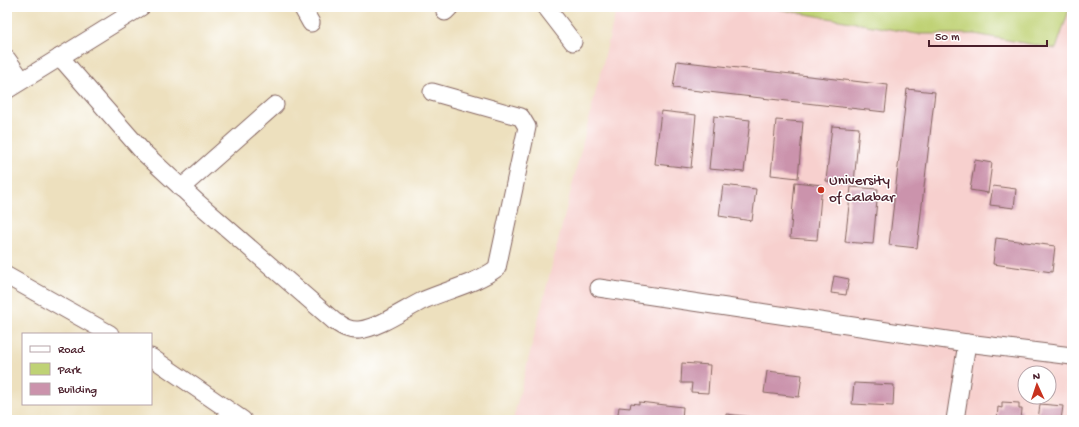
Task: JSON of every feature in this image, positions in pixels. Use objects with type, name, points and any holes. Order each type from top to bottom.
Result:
[{"type":"street","points":[[7,90],[60,57],[117,13],[141,7]]},
{"type":"street","points":[[302,7],[311,23]]},
{"type":"street","points":[[546,7],[573,42]]},
{"type":"street","points":[[60,57],[143,152],[181,188],[334,321],[347,329],[359,330],[372,327],[422,301],[487,276],[497,268],[527,127],[521,117],[432,92]]},
{"type":"street","points":[[7,59],[22,80]]},
{"type":"street","points":[[181,188],[275,105]]},
{"type":"street","points":[[7,276],[108,333]]},
{"type":"street","points":[[599,288],[967,343],[1072,356]]},
{"type":"street","points":[[955,420],[967,343]]},
{"type":"street","points":[[152,358],[244,420]]},
{"type":"shaded area","name":"University of Calabar","points":[[617,7],[1072,7],[1072,420],[513,420]]},
{"type":"green space","points":[[767,7],[1070,7],[1056,49],[975,34],[917,34]]},
{"type":"building","points":[[677,61],[888,85],[885,112],[673,88]]},
{"type":"building","points":[[907,89],[935,92],[917,248],[889,245]]},
{"type":"building","points":[[661,111],[696,115],[691,168],[655,164]]},
{"type":"building","points":[[714,116],[750,120],[744,172],[709,169]]},
{"type":"building","points":[[776,120],[803,122],[798,178],[771,175]]},
{"type":"building","points":[[832,126],[859,128],[854,183],[826,181]]},
{"type":"building","points":[[975,160],[992,163],[988,193],[970,190]]},
{"type":"building","points":[[795,182],[822,185],[817,240],[790,238]]},
{"type":"building","points":[[723,185],[756,189],[752,221],[719,216]]},
{"type":"building","points":[[993,186],[1016,189],[1014,208],[990,205]]},
{"type":"building","points":[[851,187],[878,189],[873,244],[845,242]]},
{"type":"building","points":[[996,238],[1055,246],[1052,272],[993,264]]},
{"type":"building","points":[[834,276],[849,279],[846,295],[831,293]]},
{"type":"building","points":[[682,363],[710,365],[708,393],[691,392],[692,383],[681,383]]},
{"type":"building","points":[[767,371],[802,375],[799,397],[764,393]]},
{"type":"building","points":[[854,383],[894,385],[893,406],[852,404]]},
{"type":"building","points":[[639,402],[683,407],[682,420],[617,420],[619,407],[630,408],[631,403],[639,404]]},
{"type":"building","points":[[1002,402],[1017,403],[1017,405],[1019,405],[1019,409],[1022,409],[1021,420],[994,420],[995,418],[997,419],[998,407],[1002,408]]},
{"type":"building","points":[[1040,405],[1063,406],[1061,420],[1038,420]]},
{"type":"building","points":[[726,414],[771,420],[714,420],[715,418],[726,419]]},
{"type":"place","name":"University of Calabar","points":[[821,190]]}]
